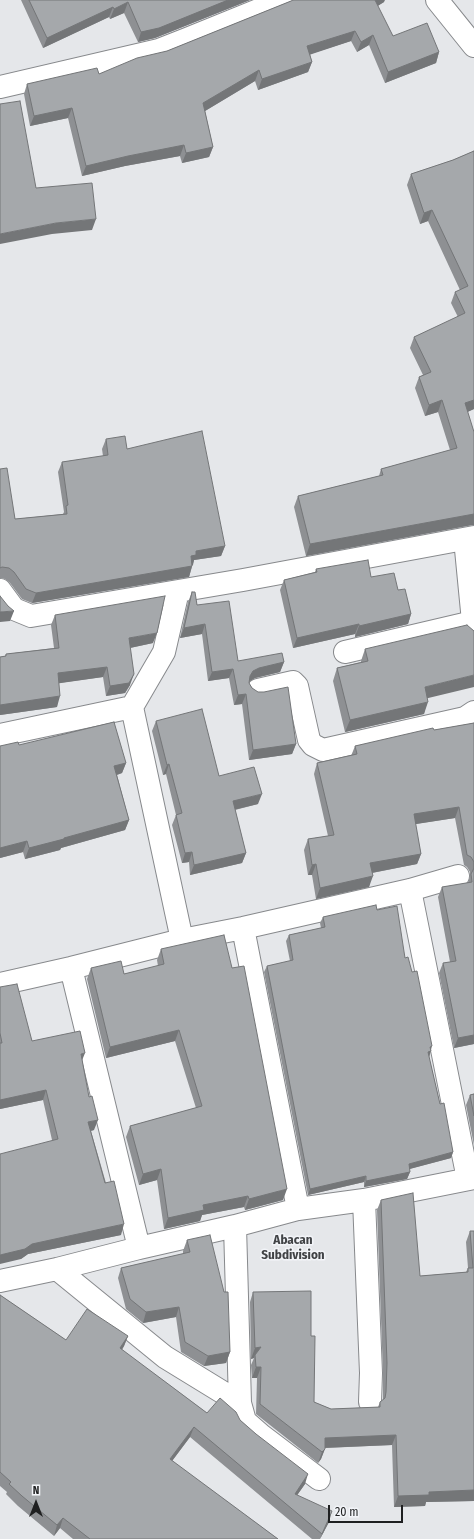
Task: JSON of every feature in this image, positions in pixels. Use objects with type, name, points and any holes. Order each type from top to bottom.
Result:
[{"type":"street","points":[[0,87],[159,50],[283,0]]},
{"type":"street","points":[[437,0],[474,46]]},
{"type":"street","points":[[0,590],[14,609],[31,616],[243,580],[470,538],[474,627],[345,652]]},
{"type":"street","points":[[178,590],[164,652],[132,706],[182,940]]},
{"type":"street","points":[[258,690],[293,682],[297,686],[309,740],[313,745],[322,750],[465,718],[474,712]]},
{"type":"street","points":[[0,735],[132,706]]},
{"type":"street","points":[[0,984],[182,940],[243,928],[410,890],[458,876]]},
{"type":"street","points":[[0,1281],[57,1269],[138,1248],[235,1226],[298,1209],[364,1200],[471,1178],[410,890]]},
{"type":"street","points":[[243,928],[298,1209]]},
{"type":"street","points":[[71,968],[138,1248]]},
{"type":"street","points":[[364,1200],[371,1373],[370,1402]]},
{"type":"street","points":[[235,1226],[240,1403],[245,1421],[318,1479]]},
{"type":"street","points":[[57,1269],[165,1357],[240,1403]]},
{"type":"building","points":[[29,0],[228,0],[159,28],[141,32],[128,2],[114,9],[113,7],[47,38]]},
{"type":"building","points":[[293,0],[375,0],[393,36],[427,23],[439,52],[388,72],[373,35],[361,42],[355,31],[307,46],[312,62],[262,79],[259,70],[203,103],[213,147],[186,153],[184,145],[86,166],[72,108],[34,116],[27,84],[97,68],[99,74],[137,58],[167,51]]},
{"type":"building","points":[[20,101],[36,188],[92,183],[96,219],[56,223],[0,234],[0,104]]},
{"type":"building","points":[[474,151],[474,400],[465,403],[474,432],[474,514],[310,544],[298,496],[383,475],[381,469],[457,448],[442,400],[429,405],[419,377],[431,372],[414,337],[465,313],[455,292],[468,286],[432,210],[424,213],[411,174],[453,160]]},
{"type":"building","points":[[202,431],[225,546],[196,551],[196,555],[191,556],[192,566],[36,593],[26,589],[14,572],[9,568],[0,568],[0,469],[7,468],[15,519],[67,514],[66,506],[68,505],[62,462],[108,455],[106,439],[125,436],[127,449]]},
{"type":"building","points":[[368,560],[371,577],[394,573],[398,590],[405,589],[411,614],[297,638],[284,580],[317,572],[316,569]]},
{"type":"building","points":[[192,592],[195,592],[197,605],[229,601],[238,661],[282,653],[284,662],[259,668],[253,671],[250,676],[249,683],[252,688],[258,692],[288,687],[296,744],[253,750],[246,694],[238,695],[233,669],[212,672],[205,624],[184,628]]},
{"type":"building","points":[[0,596],[8,606],[14,611],[0,612]]},
{"type":"building","points":[[165,596],[157,633],[129,638],[134,674],[129,683],[110,686],[107,667],[58,673],[60,696],[0,705],[0,657],[6,656],[6,654],[59,648],[55,615]]},
{"type":"building","points":[[467,625],[474,631],[474,675],[425,687],[428,702],[350,720],[337,668],[368,661],[365,649]]},
{"type":"building","points":[[202,709],[219,776],[254,767],[262,794],[233,801],[246,853],[194,865],[192,852],[185,853],[176,815],[182,813],[169,764],[167,765],[156,721]]},
{"type":"building","points":[[114,722],[126,763],[114,766],[129,820],[29,848],[27,841],[0,848],[0,746],[18,742],[19,745]]},
{"type":"building","points":[[474,723],[474,862],[471,857],[467,855],[459,807],[414,814],[421,854],[370,863],[373,876],[320,888],[316,864],[312,865],[308,839],[334,835],[317,763],[357,754],[355,746],[433,728],[434,730]]},
{"type":"building","points":[[474,868],[474,1035],[458,1038],[443,963],[456,961],[442,887],[472,882],[471,874]]},
{"type":"building","points":[[376,905],[377,910],[397,906],[405,958],[408,957],[412,972],[417,971],[432,1046],[430,1047],[431,1051],[428,1052],[440,1104],[444,1103],[453,1152],[409,1164],[410,1172],[366,1181],[366,1176],[310,1189],[267,966],[293,960],[289,935],[325,927],[323,917]]},
{"type":"building","points":[[224,935],[232,968],[244,966],[287,1189],[249,1199],[248,1196],[203,1205],[204,1210],[168,1218],[161,1169],[143,1174],[130,1126],[202,1106],[179,1030],[110,1047],[91,968],[121,961],[124,974],[164,964],[161,949]]},
{"type":"building","points":[[17,984],[32,1041],[80,1031],[85,1053],[81,1054],[89,1097],[92,1096],[98,1120],[88,1122],[105,1183],[114,1181],[124,1224],[32,1244],[25,1249],[0,1255],[0,1154],[58,1139],[46,1090],[0,1100],[0,1043],[2,1043],[0,1033],[0,987]]},
{"type":"building","points":[[474,1094],[474,1116],[470,1095]]},
{"type":"building","points":[[413,1193],[420,1276],[468,1272],[468,1268],[473,1268],[470,1231],[474,1231],[474,1490],[429,1492],[429,1495],[398,1496],[396,1435],[325,1438],[325,1449],[322,1452],[260,1404],[261,1367],[256,1367],[255,1355],[261,1347],[255,1348],[253,1292],[311,1291],[311,1336],[315,1336],[314,1402],[331,1409],[380,1407],[380,1402],[385,1398],[386,1392],[387,1363],[381,1200]]},
{"type":"building","points":[[210,1235],[224,1292],[228,1292],[230,1352],[208,1356],[185,1342],[179,1307],[146,1312],[130,1299],[121,1268],[190,1252],[187,1240]]},
{"type":"building","points":[[0,1295],[66,1340],[87,1309],[128,1336],[120,1348],[207,1413],[220,1398],[236,1412],[240,1420],[256,1434],[308,1474],[295,1494],[332,1511],[322,1534],[194,1427],[170,1459],[278,1539],[90,1539],[63,1518],[57,1525],[9,1484],[11,1482],[0,1472]]},
{"type":"district","name":"Abacan Subdivision","points":[[293,1248]]}]
